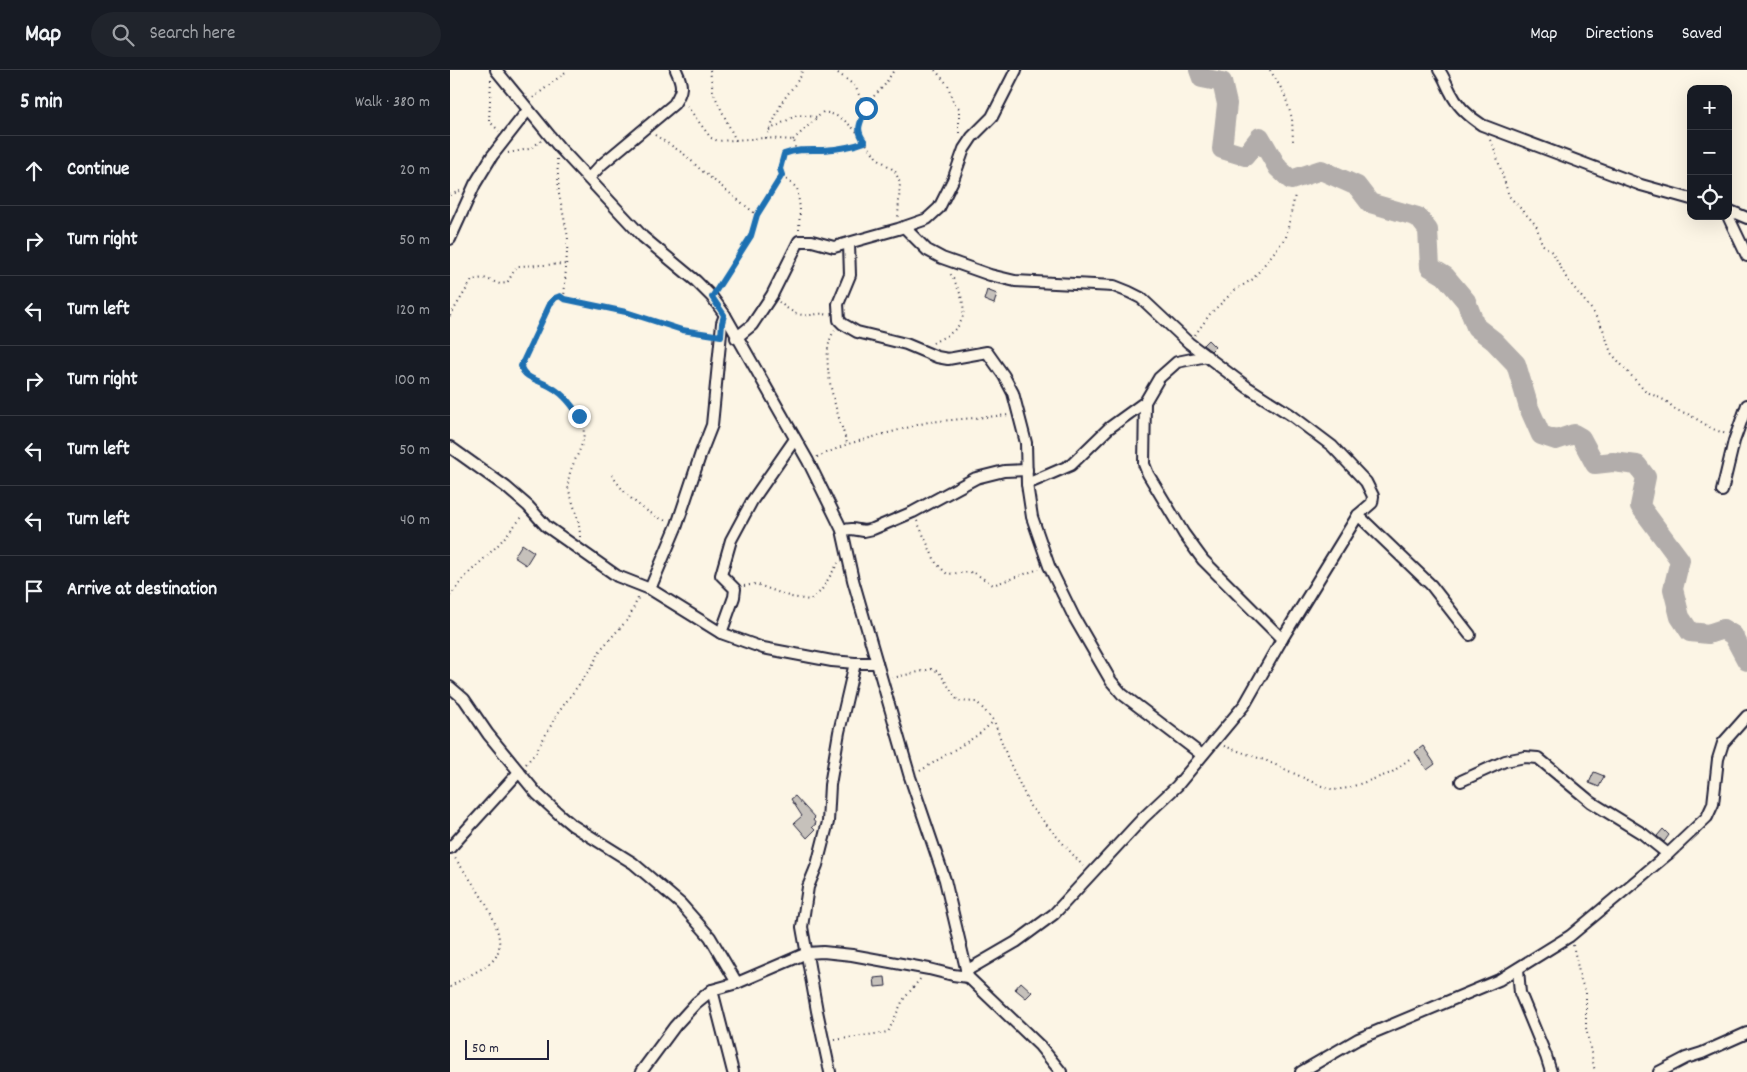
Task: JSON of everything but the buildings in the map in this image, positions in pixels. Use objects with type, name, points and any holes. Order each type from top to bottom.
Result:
[{"type":"street","points":[[588,178],[674,104],[682,87],[676,70]]},
{"type":"street","points":[[736,338],[752,325],[772,295],[799,241],[812,241],[834,247],[849,244],[927,218],[939,208],[953,180],[964,149],[972,137],[992,117],[1016,70]]},
{"type":"street","points":[[1439,70],[1450,92],[1465,113],[1482,125],[1641,185],[1687,198]]},
{"type":"street","points":[[493,74],[643,237],[696,281],[712,297],[808,461],[842,530],[853,580],[910,777],[944,880],[967,974],[1040,1046],[1061,1072]]},
{"type":"street","points":[[450,239],[475,184],[526,108]]},
{"type":"street","points":[[1732,212],[1747,218]]},
{"type":"street","points":[[1730,220],[1747,256]]},
{"type":"street","points":[[642,1072],[676,1026],[696,1003],[712,990],[737,983],[807,953],[835,952],[953,975],[967,974],[1054,914],[1143,818],[1176,786],[1245,704],[1282,639],[1358,515],[1372,503],[1373,496],[1366,482],[1332,446],[1291,415],[1247,387],[1189,343],[1141,298],[1114,286],[1015,281],[990,275],[942,258],[927,250],[901,228]]},
{"type":"street","points":[[849,244],[850,275],[838,304],[841,322],[856,332],[906,344],[937,358],[948,359],[987,352],[1004,376],[1013,394],[1026,443],[1027,484],[1032,517],[1049,566],[1074,617],[1111,681],[1122,694],[1202,755]]},
{"type":"street","points":[[647,588],[677,525],[712,424],[724,315]]},
{"type":"street","points":[[1027,484],[1071,465],[1109,428],[1145,402],[1159,378],[1177,362],[1207,356]]},
{"type":"street","points":[[1145,402],[1144,464],[1148,474],[1184,534],[1203,560],[1282,639]]},
{"type":"street","points":[[1722,491],[1734,441],[1747,405]]},
{"type":"street","points":[[721,633],[735,589],[721,575],[731,540],[752,501],[795,439]]},
{"type":"street","points":[[450,447],[506,487],[528,506],[546,526],[617,576],[647,588],[721,633],[763,648],[855,663],[878,663]]},
{"type":"street","points":[[842,530],[864,531],[873,529],[912,512],[976,478],[1004,471],[1027,470]]},
{"type":"street","points":[[1358,515],[1431,585],[1470,635]]},
{"type":"street","points":[[830,1072],[802,927],[808,887],[817,865],[828,822],[830,785],[839,732],[855,663]]},
{"type":"street","points":[[451,689],[464,698],[488,734],[537,794],[560,816],[633,863],[674,897],[710,938],[737,983]]},
{"type":"street","points":[[1303,1071],[1358,1039],[1499,980],[1570,936],[1668,854],[1707,816],[1713,804],[1718,759],[1723,743],[1747,716]]},
{"type":"street","points":[[1461,781],[1504,762],[1525,757],[1538,758],[1591,802],[1644,834],[1668,854]]},
{"type":"street","points":[[450,848],[519,772]]},
{"type":"street","points":[[1518,969],[1520,993],[1551,1072]]},
{"type":"street","points":[[712,990],[733,1072]]},
{"type":"street","points":[[1659,1072],[1686,1058],[1747,1033]]},
{"type":"path","points":[[526,108],[568,70]]},
{"type":"path","points":[[710,70],[713,92],[736,141]]},
{"type":"path","points":[[766,138],[782,102],[801,76],[802,70]]},
{"type":"path","points":[[834,70],[855,86],[866,108]]},
{"type":"path","points":[[859,134],[869,101],[884,86],[894,70]]},
{"type":"path","points":[[935,70],[948,85],[953,102],[959,108],[959,136],[964,149]]},
{"type":"path","points":[[1270,70],[1284,93],[1292,118],[1293,141]]},
{"type":"path","points":[[493,74],[489,122],[507,138]]},
{"type":"path","points":[[679,96],[711,138],[718,141],[766,138],[793,140],[823,112],[833,113],[842,118],[859,134],[876,157],[895,171],[900,183],[901,228]]},
{"type":"path","points":[[768,130],[797,115],[816,117]]},
{"type":"path","points":[[1482,125],[1494,148],[1509,196],[1536,225],[1542,244],[1553,254],[1567,279],[1592,310],[1603,329],[1611,353],[1645,391],[1666,401],[1676,410],[1688,414],[1713,429],[1732,436],[1734,441]]},
{"type":"path","points":[[643,132],[654,134],[684,154],[757,215]]},
{"type":"path","points":[[492,156],[529,150],[549,136]]},
{"type":"path","points":[[793,140],[795,150]]},
{"type":"path","points":[[799,241],[800,208],[797,188],[782,175],[780,169],[784,154],[795,150],[825,150],[853,146],[865,142]]},
{"type":"path","points":[[559,147],[556,163],[559,194],[568,237],[564,299]]},
{"type":"path","points":[[712,297],[751,236],[757,215],[782,175]]},
{"type":"path","points":[[1189,343],[1210,314],[1235,290],[1253,279],[1286,237],[1295,194]]},
{"type":"path","points":[[920,351],[954,331],[964,313],[963,300],[942,258]]},
{"type":"path","points":[[450,316],[472,280],[484,278],[500,284],[507,283],[517,266],[567,264]]},
{"type":"path","points":[[772,295],[783,305],[798,314],[822,313],[841,322],[830,336],[827,356],[834,404],[848,444]]},
{"type":"path","points":[[581,551],[580,524],[568,487],[571,470],[584,438],[584,431],[579,416],[568,399],[548,385],[527,376],[522,371],[521,366],[550,304],[555,298],[560,296],[564,299],[626,312],[682,330],[721,336]]},
{"type":"path","points":[[808,461],[848,444],[928,422],[1019,414]]},
{"type":"path","points":[[612,475],[622,491],[636,504],[677,525]]},
{"type":"path","points":[[450,596],[463,578],[498,545],[525,514],[528,506]]},
{"type":"path","points":[[912,512],[936,563],[947,574],[972,572],[992,585],[1049,566]]},
{"type":"path","points":[[735,589],[756,584],[791,597],[810,600],[821,591],[846,549]]},
{"type":"path","points":[[519,772],[536,752],[558,713],[591,668],[601,649],[628,618],[647,588]]},
{"type":"path","points":[[882,680],[932,668],[938,672],[958,701],[977,702],[994,721],[1008,759],[1030,806],[1079,862],[1092,874]]},
{"type":"path","points":[[910,777],[978,735],[994,721]]},
{"type":"path","points":[[1213,741],[1267,761],[1334,790],[1348,788],[1391,773],[1412,757]]},
{"type":"path","points":[[450,987],[462,978],[488,966],[496,957],[499,948],[499,933],[491,915],[455,858]]},
{"type":"path","points":[[1570,936],[1580,981],[1586,992],[1586,1028],[1594,1072]]},
{"type":"path","points":[[823,1042],[888,1032],[903,1000],[929,969]]},
{"type":"waterway","points":[[1199,70],[1202,78],[1222,82],[1227,104],[1222,149],[1245,156],[1260,137],[1278,168],[1291,180],[1321,170],[1357,186],[1370,203],[1418,217],[1428,230],[1430,267],[1445,276],[1466,301],[1476,327],[1494,341],[1516,364],[1529,408],[1541,435],[1556,440],[1574,434],[1581,438],[1595,464],[1613,462],[1637,465],[1646,477],[1640,506],[1680,560],[1673,589],[1680,617],[1690,632],[1708,634],[1723,629],[1733,635],[1747,661]]},
{"type":"route","points":[[579,416],[568,399],[548,385],[527,376],[522,371],[521,366],[550,304],[555,298],[560,296],[564,299],[626,312],[682,330],[721,336],[724,315],[712,297],[751,236],[757,215],[782,175],[780,169],[784,154],[795,150],[825,150],[853,146],[865,142],[859,134],[859,129],[866,108]]}]
